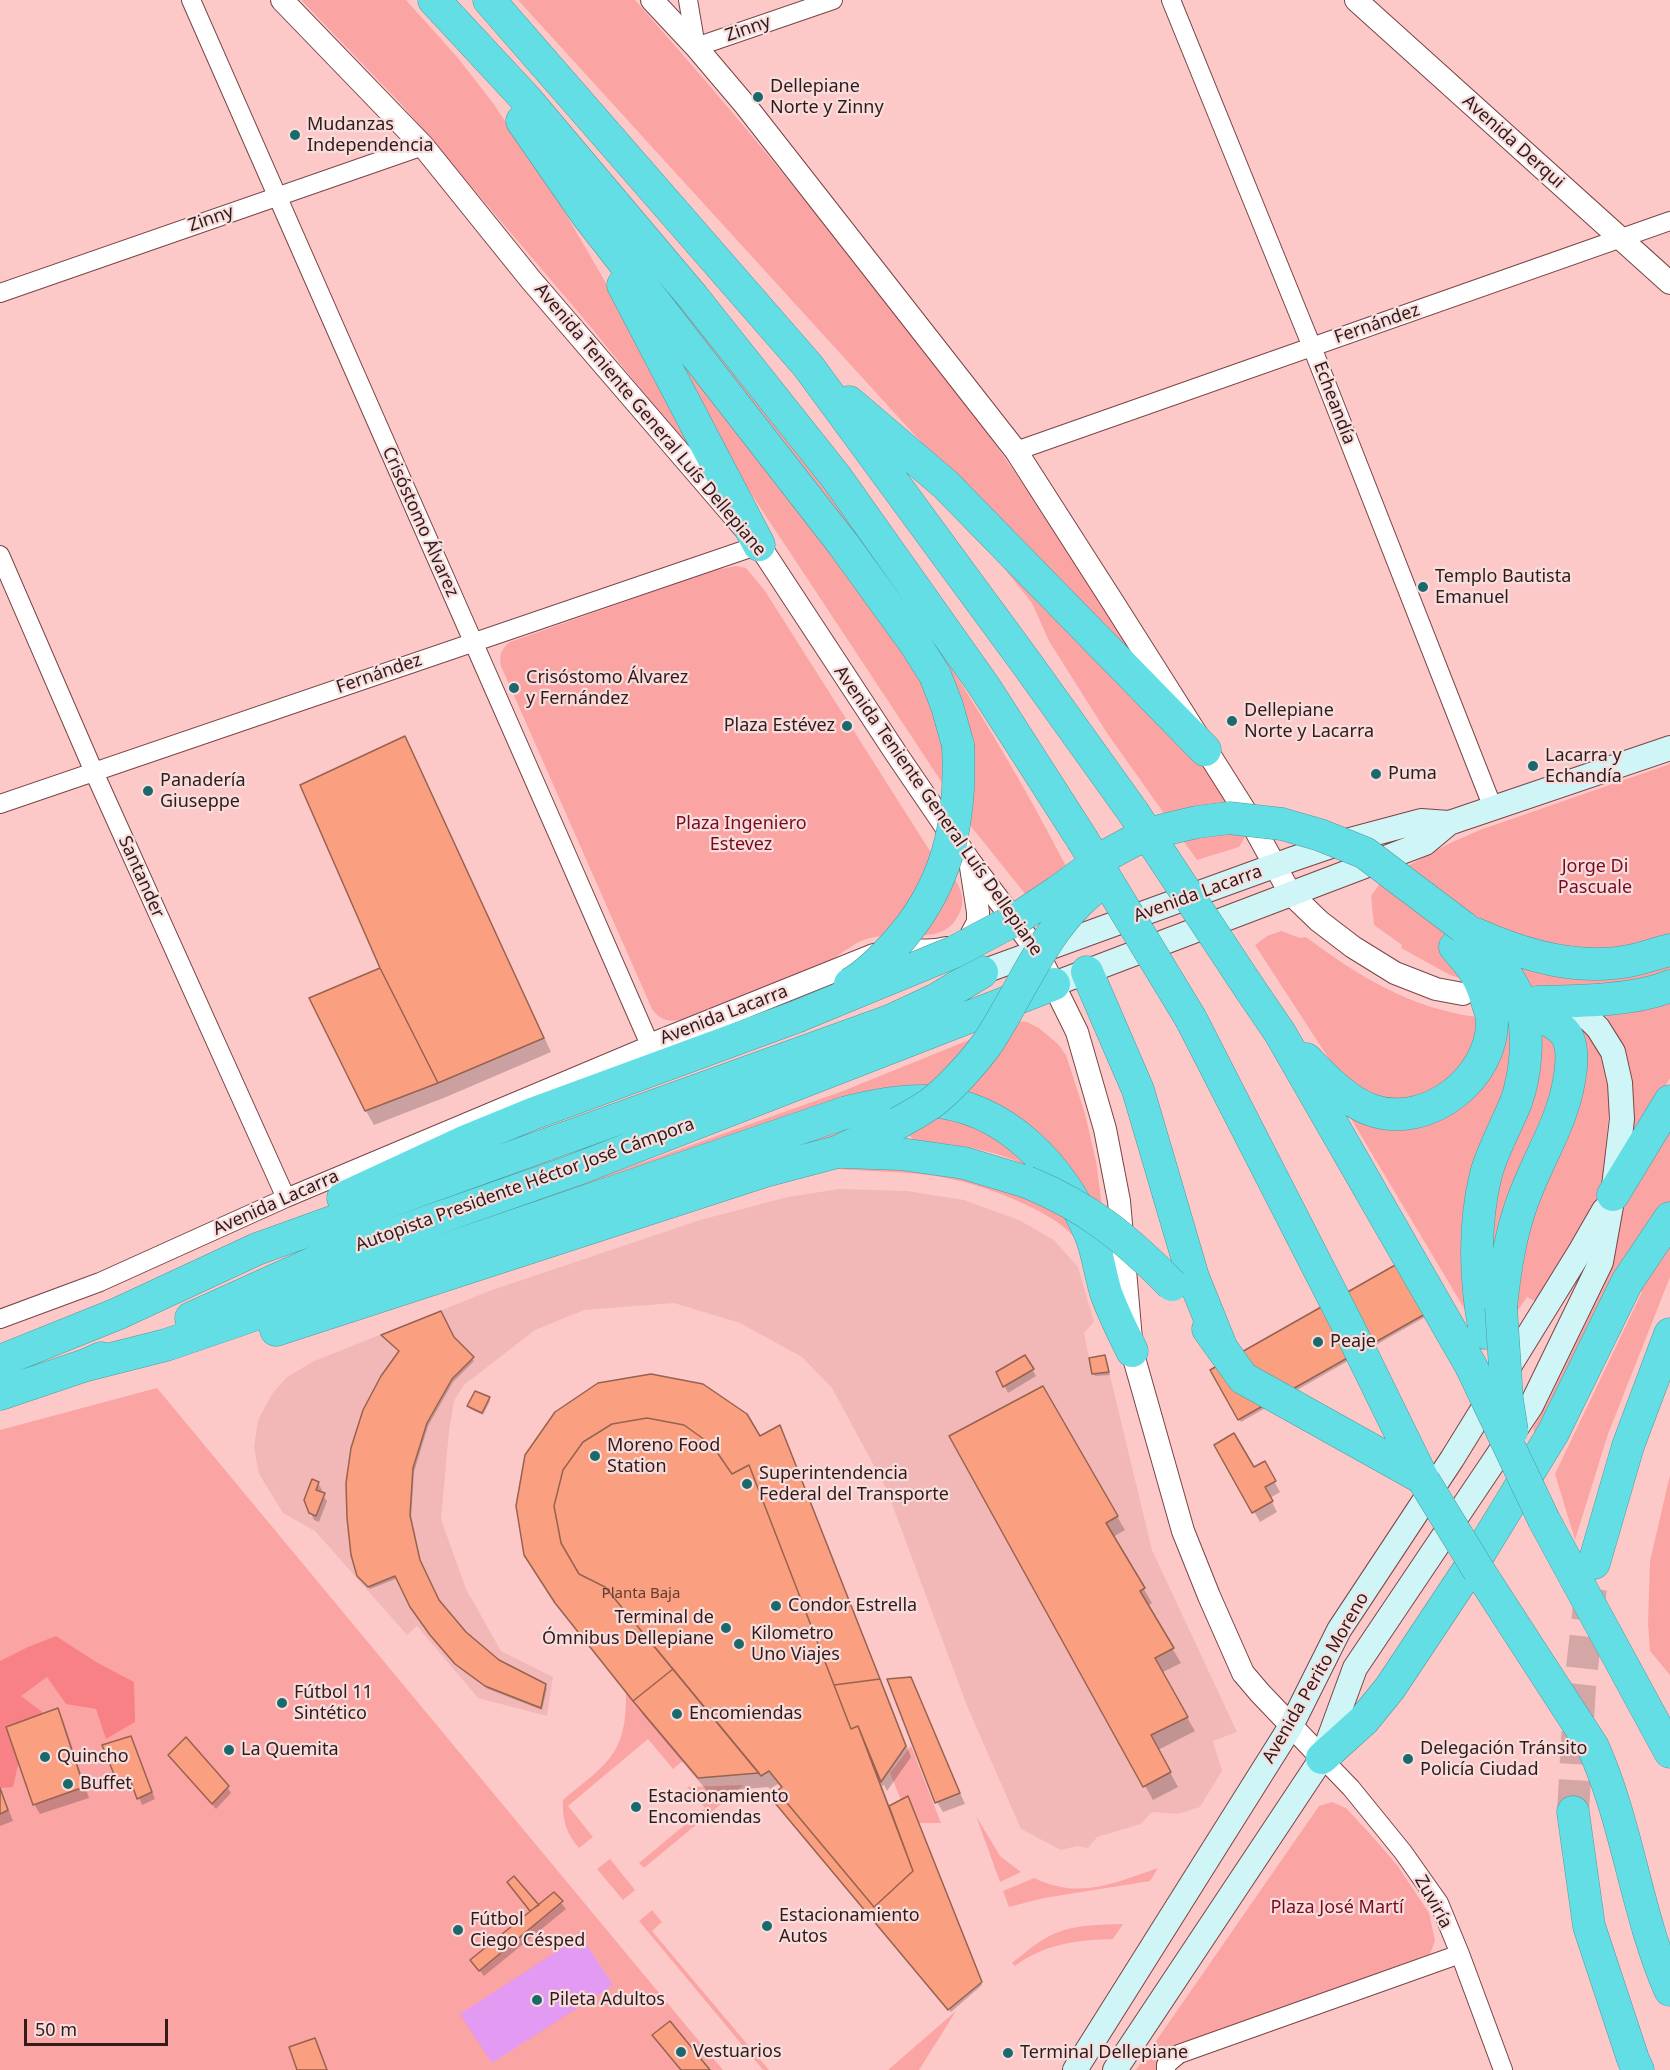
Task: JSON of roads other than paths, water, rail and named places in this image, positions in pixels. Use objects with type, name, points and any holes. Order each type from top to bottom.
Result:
[{"type":"highway","points":[[434,0],[526,99],[693,297],[836,477],[984,686],[1082,839],[1191,1018],[1349,1328],[1423,1480],[1593,1747],[1607,1777],[1617,1808],[1642,1912],[1670,1990]]},
{"type":"highway","points":[[489,0],[528,42],[807,366],[1020,654],[1133,812],[1280,1034],[1470,1366],[1544,1520],[1670,1752]]},
{"type":"highway","points":[[478,48],[534,139],[587,215],[843,544],[914,642],[935,675],[947,706],[958,745],[960,777],[955,827],[949,854],[938,882],[916,920],[884,957],[856,981],[796,1017]]},
{"type":"highway","points":[[587,215],[759,544]]},
{"type":"highway","points":[[807,366],[946,485],[1205,750]]},
{"type":"highway","points":[[257,1249],[311,1213],[466,1141],[532,1114],[796,1017],[954,952],[1018,918],[1109,854],[1133,841],[1163,830],[1197,822],[1230,818],[1282,824],[1320,835],[1365,853],[1505,973],[1522,1007],[1525,1034],[1522,1080],[1515,1103],[1492,1155],[1479,1217],[1475,1254],[1478,1297],[1493,1320]]},
{"type":"highway","points":[[0,1404],[147,1372],[765,1171],[845,1148],[898,1124],[932,1103],[969,1066],[987,1044],[1056,928],[1079,900],[1142,858],[1189,843],[1230,839],[1282,843],[1350,870],[1462,934],[1537,958],[1593,963],[1632,960],[1670,950]]},
{"type":"highway","points":[[1280,1034],[1326,1079],[1347,1096],[1372,1110],[1403,1115],[1428,1108],[1452,1097],[1473,1076],[1484,1058],[1490,1041],[1492,1017],[1482,982],[1462,934]]},
{"type":"highway","name":"Autopista Presidente Héctor José Cámpora","points":[[0,1361],[117,1314],[257,1249],[892,1020],[937,999],[982,972]]},
{"type":"highway","points":[[1087,972],[1138,1090],[1193,1277],[1220,1344]]},
{"type":"highway","name":"Autopista Presidente Héctor José Cámpora","points":[[0,1394],[82,1366],[324,1258],[575,1170],[1054,984]]},
{"type":"highway","points":[[1539,1006],[1655,993],[1670,986]]},
{"type":"highway","points":[[1516,1458],[1493,1320],[1513,1230],[1523,1197],[1557,1125],[1570,1077],[1571,1050],[1568,1038],[1539,1006]]},
{"type":"highway","points":[[82,1366],[128,1356],[177,1341],[847,1112],[878,1104],[928,1101],[958,1106],[988,1117],[1023,1138],[1040,1155],[1083,1218],[1092,1238],[1106,1292],[1132,1351]]},
{"type":"highway","points":[[1613,1195],[1670,1101]]},
{"type":"highway","points":[[845,1148],[964,1162],[1057,1194],[1089,1212],[1137,1249],[1172,1285],[1220,1344],[1243,1378],[1423,1480]]},
{"type":"highway","points":[[1322,1758],[1364,1720],[1390,1688],[1481,1551],[1553,1433],[1627,1282],[1670,1218]]},
{"type":"highway","points":[[1594,1563],[1628,1446],[1670,1334]]},
{"type":"highway","points":[[1573,1812],[1589,1926],[1635,2065]]},
{"type":"main road","name":"Avenida Lacarra","points":[[1054,984],[1425,843],[1449,824],[1670,748]]},
{"type":"main road","name":"Avenida Lacarra","points":[[982,972],[1346,841],[1420,821],[1449,824]]},
{"type":"main road","points":[[1115,2070],[1322,1758],[1355,1668],[1531,1406],[1601,1262],[1613,1195],[1622,1119],[1620,1083],[1613,1052],[1598,1028],[1588,1018],[1539,1006]]},
{"type":"main road","name":"Avenida Perito Moreno","points":[[1074,2070],[1291,1726],[1339,1630],[1452,1459],[1613,1195]]},
{"type":"street","name":"Crisóstomo Álvarez","points":[[191,0],[650,1045]]},
{"type":"street","name":"Avenida Teniente General Luís Dellepiane","points":[[282,0],[423,146],[531,280],[759,544],[867,711],[970,862],[1037,951],[1077,1032],[1106,1138],[1119,1201],[1132,1351],[1183,1531],[1243,1673],[1322,1758]]},
{"type":"street","points":[[652,0],[746,106],[1016,452],[1245,811],[1290,893],[1319,921],[1395,973],[1436,989],[1463,994]]},
{"type":"street","points":[[688,0],[696,47]]},
{"type":"street","name":"Zinny","points":[[696,47],[833,0]]},
{"type":"street","name":"Echeandía","points":[[1171,0],[1312,347],[1493,808]]},
{"type":"street","name":"Avenida Derqui","points":[[1356,0],[1670,283]]},
{"type":"street","name":"Zinny","points":[[0,293],[423,146]]},
{"type":"street","name":"Fernández","points":[[1016,452],[1670,221]]},
{"type":"street","name":"Fernández","points":[[0,804],[759,544]]},
{"type":"street","name":"Santander","points":[[0,555],[94,772],[286,1198]]},
{"type":"street","points":[[970,862],[978,922],[968,941],[982,972]]},
{"type":"street","name":"Avenida Lacarra","points":[[0,1319],[100,1282],[286,1198],[650,1045],[874,955],[906,950],[928,952],[943,950],[968,941]]},
{"type":"street","name":"Zuviría","points":[[1322,1758],[1351,1788],[1422,1878],[1438,1904],[1460,1954],[1503,2070]]},
{"type":"street","points":[[1166,2068],[1179,2054],[1460,1954]]},
{"type":"tunnel","points":[[1573,1812],[1580,1686],[1591,1588]]},
{"type":"place","name":"Dellepiane Norte y Zinny","points":[[758,97]]},
{"type":"place","name":"Mudanzas Independencia","points":[[295,135]]},
{"type":"place","name":"Templo Bautista Emanuel","points":[[1423,587]]},
{"type":"place","name":"Crisóstomo Álvarez y Fernández","points":[[514,688]]},
{"type":"place","name":"Dellepiane Norte y Lacarra","points":[[1232,721]]},
{"type":"place","name":"Plaza Estévez","points":[[847,726]]},
{"type":"place","name":"Lacarra y Echandía","points":[[1533,766]]},
{"type":"place","name":"Puma","points":[[1376,774]]},
{"type":"place","name":"Panadería Giuseppe","points":[[148,791]]},
{"type":"place","name":"Peaje","points":[[1318,1342]]},
{"type":"place","name":"Moreno Food Station","points":[[595,1456]]},
{"type":"place","name":"Superintendencia Federal del Transporte","points":[[747,1484]]},
{"type":"place","name":"Condor Estrella","points":[[776,1606]]},
{"type":"place","name":"Terminal de Ómnibus Dellepiane","points":[[726,1628]]},
{"type":"place","name":"Kilometro Uno Viajes","points":[[739,1644]]},
{"type":"place","name":"Fútbol 11 Sintético","points":[[282,1703]]},
{"type":"place","name":"Encomiendas","points":[[677,1714]]},
{"type":"place","name":"La Quemita","points":[[229,1750]]},
{"type":"place","name":"Quincho","points":[[45,1757]]},
{"type":"place","name":"Delegación Tránsito Policía Ciudad","points":[[1408,1759]]},
{"type":"place","name":"Buffet","points":[[68,1784]]},
{"type":"place","name":"Estacionamiento Encomiendas","points":[[636,1807]]},
{"type":"place","name":"Estacionamiento Autos","points":[[767,1926]]},
{"type":"place","name":"Fútbol Ciego Césped","points":[[458,1930]]},
{"type":"place","name":"Pileta Adultos","points":[[537,2000]]},
{"type":"place","name":"Vestuarios","points":[[681,2052]]},
{"type":"place","name":"Terminal Dellepiane","points":[[1008,2053]]},
{"type":"park label","name":"Plaza Ingeniero Estevez","points":[[741,834]]},
{"type":"park label","name":"Jorge Di Pascuale","points":[[1595,877]]},
{"type":"park label","name":"Plaza José Martí","points":[[1337,1908]]}]
